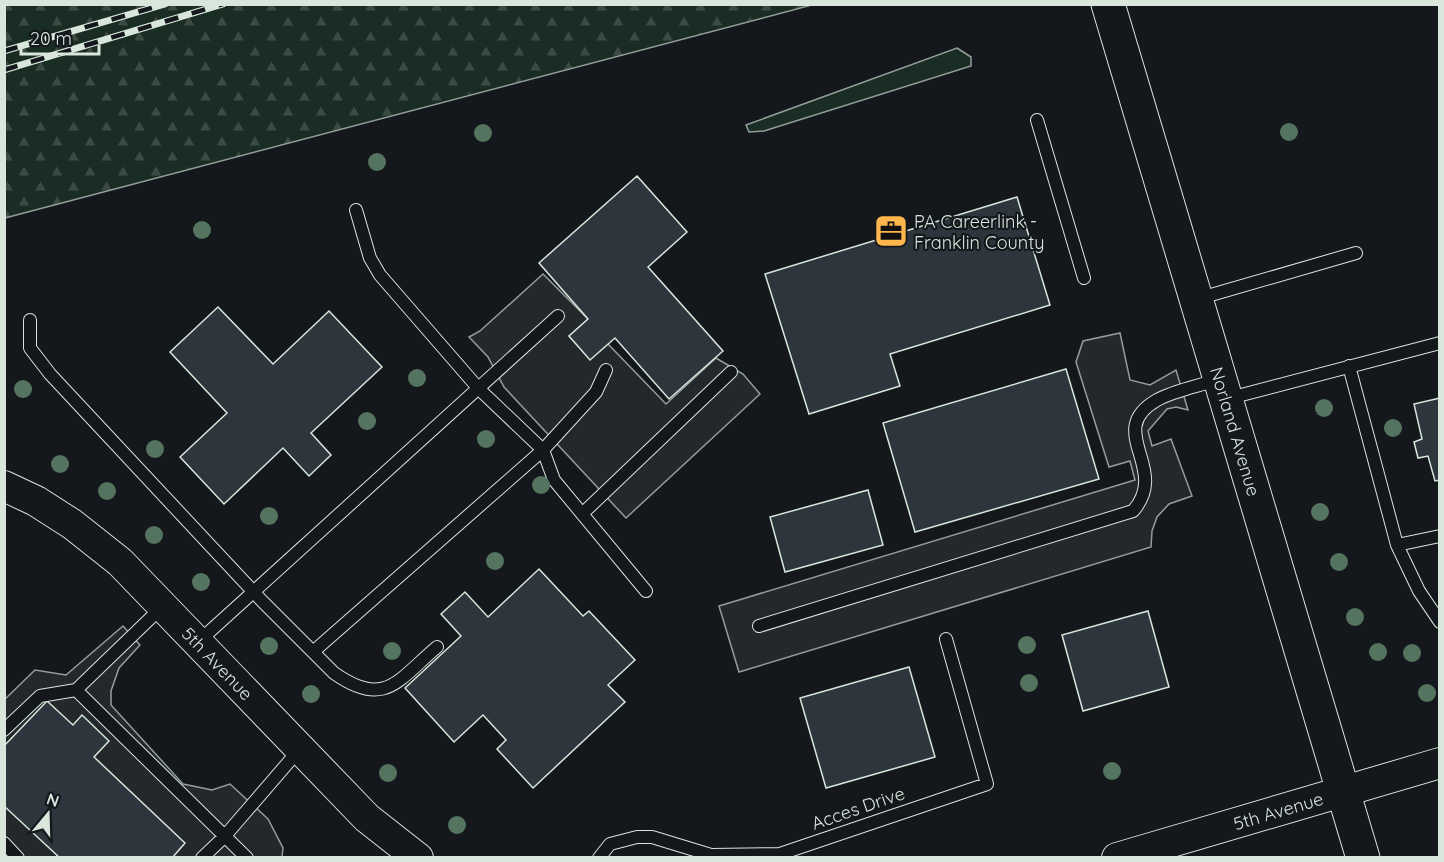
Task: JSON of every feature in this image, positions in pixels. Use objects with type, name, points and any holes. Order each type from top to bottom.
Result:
[{"type":"main road","name":"Norland Avenue","points":[[1108,4],[1363,858]]},
{"type":"street","name":"5th Avenue","points":[[4,486],[36,501],[72,524],[120,562],[367,818],[418,858]]},
{"type":"street","name":"5th Avenue","points":[[1117,858],[1440,763]]},
{"type":"lane","points":[[1037,120],[1084,278]]},
{"type":"lane","points":[[356,210],[370,258],[380,275],[479,389],[543,450],[554,480],[646,591]]},
{"type":"lane","points":[[1196,300],[1356,253]]},
{"type":"lane","points":[[198,642],[558,316]]},
{"type":"lane","points":[[30,320],[30,348],[51,374],[254,592],[347,682],[373,692],[388,688],[438,647]]},
{"type":"lane","points":[[759,626],[1133,512],[1143,497],[1148,476],[1133,434],[1139,418],[1158,399],[1349,366],[1440,343]]},
{"type":"lane","points":[[1349,366],[1397,545],[1419,591],[1440,622]]},
{"type":"lane","points":[[314,651],[543,450],[596,392],[606,370]]},
{"type":"lane","points":[[582,514],[730,372]]},
{"type":"lane","points":[[1397,545],[1440,536]]},
{"type":"lane","points":[[4,730],[40,696],[76,690],[163,606]]},
{"type":"lane","name":"Acces Drive","points":[[599,858],[610,844],[637,837],[652,837],[711,855],[780,854],[987,784],[946,639]]},
{"type":"lane","points":[[76,690],[248,858]]},
{"type":"lane","points":[[202,858],[224,837],[300,749]]},
{"type":"lane","points":[[4,843],[18,858]]},
{"type":"green space","points":[[5,4],[812,4],[812,5],[5,218]]},
{"type":"green space","points":[[957,48],[971,57],[971,66],[764,131],[749,132],[746,125]]},
{"type":"shaded area","points":[[543,274],[588,319],[569,336],[590,359],[608,344],[666,404],[716,358],[743,374],[760,394],[626,518],[504,387],[488,357],[469,337],[480,331]]},
{"type":"shaded area","points":[[1120,333],[1130,380],[1150,385],[1176,370],[1188,410],[1176,407],[1167,409],[1148,431],[1152,446],[1171,439],[1192,496],[1169,504],[1157,517],[1152,531],[1151,547],[739,672],[719,606],[1135,480],[1130,461],[1109,467],[1076,362],[1083,341]]},
{"type":"shaded area","points":[[123,626],[140,645],[119,668],[111,691],[111,705],[183,784],[212,790],[230,784],[268,819],[283,848],[282,857],[5,857],[4,700],[35,670],[66,675]]},
{"type":"building","points":[[637,176],[687,232],[648,267],[723,351],[669,399],[615,338],[590,360],[569,336],[588,319],[539,263]]},
{"type":"building","points":[[1017,197],[1050,305],[890,354],[900,386],[809,414],[765,274]]},
{"type":"building","points":[[218,307],[273,364],[329,311],[382,367],[311,433],[331,455],[309,476],[283,448],[224,504],[180,457],[227,413],[170,352]]},
{"type":"building","points":[[1066,369],[1099,479],[915,532],[883,423]]},
{"type":"building","points":[[1440,398],[1440,480],[1435,481],[1428,456],[1418,458],[1414,442],[1422,439],[1414,404]]},
{"type":"building","points":[[868,490],[883,545],[785,572],[770,517]]},
{"type":"building","points":[[539,569],[583,616],[589,611],[635,660],[608,685],[625,702],[533,788],[497,749],[506,740],[483,715],[454,742],[405,688],[461,636],[441,614],[465,592],[488,617]]},
{"type":"building","points":[[1148,611],[1169,687],[1083,711],[1062,635]]},
{"type":"building","points":[[909,667],[935,757],[826,788],[800,698]]},
{"type":"building","points":[[47,701],[73,725],[82,715],[109,741],[94,757],[185,843],[172,858],[60,858],[4,806],[4,746]]},
{"type":"railway","points":[[4,51],[165,4]]},
{"type":"railway","points":[[4,70],[223,4]]},
{"type":"place","name":"PA Careerlink - Franklin County","points":[[891,231]]}]
